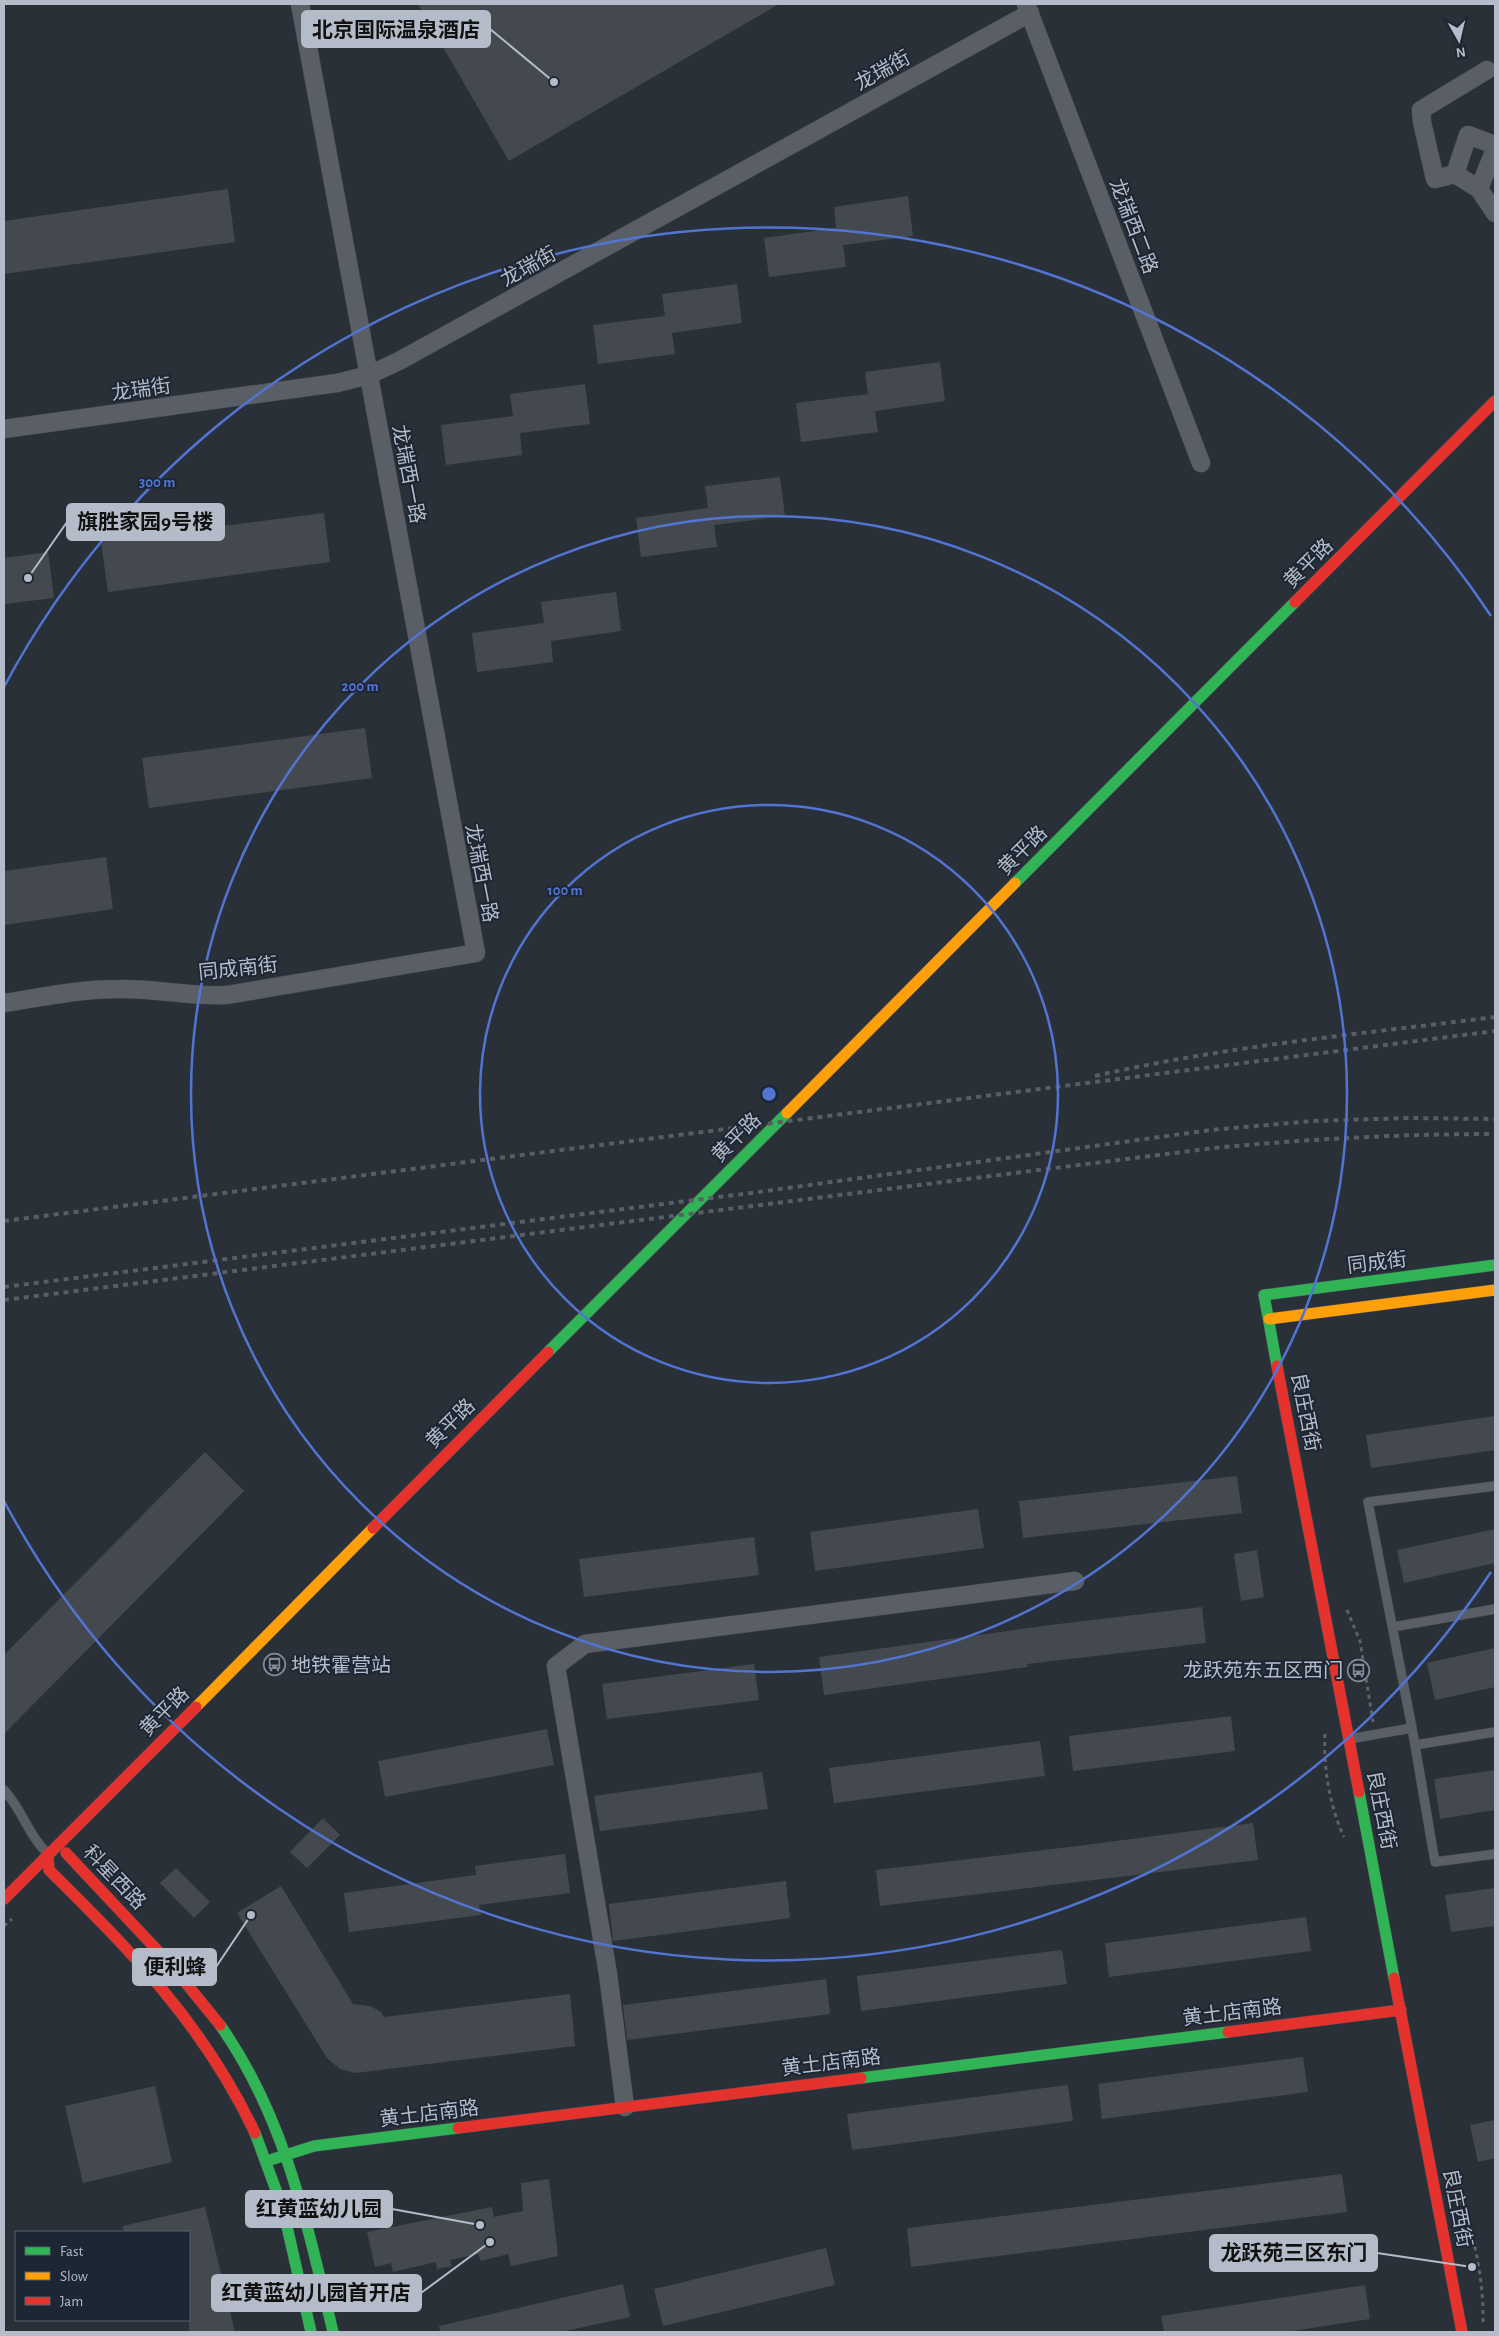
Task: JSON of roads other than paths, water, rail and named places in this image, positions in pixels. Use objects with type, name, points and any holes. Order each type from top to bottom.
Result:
[{"type":"street","name":"龙瑞西一路","points":[[300,4],[476,952]]},
{"type":"street","name":"龙瑞街","points":[[4,429],[337,383],[369,375],[399,361],[1028,8]]},
{"type":"street","name":"龙瑞西二路","points":[[1028,8],[1201,463]]},
{"type":"street","points":[[1487,70],[1421,110],[1435,179],[1455,174],[1479,188],[1495,213]]},
{"type":"street","points":[[1455,174],[1468,135],[1495,147],[1479,188]]},
{"type":"street","name":"黄平路","points":[[4,1899],[1495,401]]},
{"type":"street","name":"同成南街","points":[[4,1002],[90,990],[120,989],[201,996],[227,995],[476,952]]},
{"type":"street","name":"同成街","points":[[1264,1295],[1495,1265]]},
{"type":"street","points":[[1269,1319],[1495,1290]]},
{"type":"street","name":"良庄西街","points":[[1264,1295],[1462,2332]]},
{"type":"street","name":"黄平路","points":[[8,1911],[362,1556]]},
{"type":"street","points":[[625,2107],[608,1974],[556,1666],[585,1644],[1075,1581]]},
{"type":"street","name":"科星西路","points":[[48,1854],[66,1853],[178,1971],[215,2019],[261,2092],[286,2153],[303,2207],[332,2332]]},
{"type":"street","points":[[48,1854],[49,1870]]},
{"type":"street","name":"科星西路","points":[[49,1870],[143,1963],[187,2017],[230,2082],[267,2161],[281,2202],[312,2332]]},
{"type":"street","name":"黄土店南路","points":[[267,2161],[286,2153],[314,2146],[1400,2010]]},
{"type":"lane","points":[[1495,1486],[1368,1502],[1412,1728],[1435,1862],[1495,1854]]},
{"type":"lane","points":[[1392,1627],[1495,1609]]},
{"type":"lane","points":[[1349,1739],[1412,1728]]},
{"type":"lane","points":[[1415,1745],[1495,1732]]},
{"type":"lane","points":[[4,1790],[15,1804],[34,1838],[48,1854]]},
{"type":"railway","points":[[1095,1076],[1244,1049],[1495,1017]]},
{"type":"railway","points":[[4,1221],[1495,1031]]},
{"type":"railway","points":[[4,1287],[751,1193],[1211,1130],[1313,1121],[1409,1118],[1495,1119]]},
{"type":"railway","points":[[4,1300],[1214,1148],[1354,1138],[1495,1134]]},
{"type":"place","name":"北京国际温泉酒店","points":[[554,82]]},
{"type":"place","name":"旗胜家园9号楼","points":[[28,578]]},
{"type":"place","name":"地铁霍营站","points":[[275,1665]]},
{"type":"place","name":"龙跃苑东五区西门","points":[[1359,1670]]},
{"type":"place","name":"便利蜂","points":[[251,1915]]},
{"type":"place","name":"红黄蓝幼儿园","points":[[480,2225]]},
{"type":"place","name":"红黄蓝幼儿园首开店","points":[[490,2242]]},
{"type":"place","name":"龙跃苑三区东门","points":[[1472,2267]]}]
